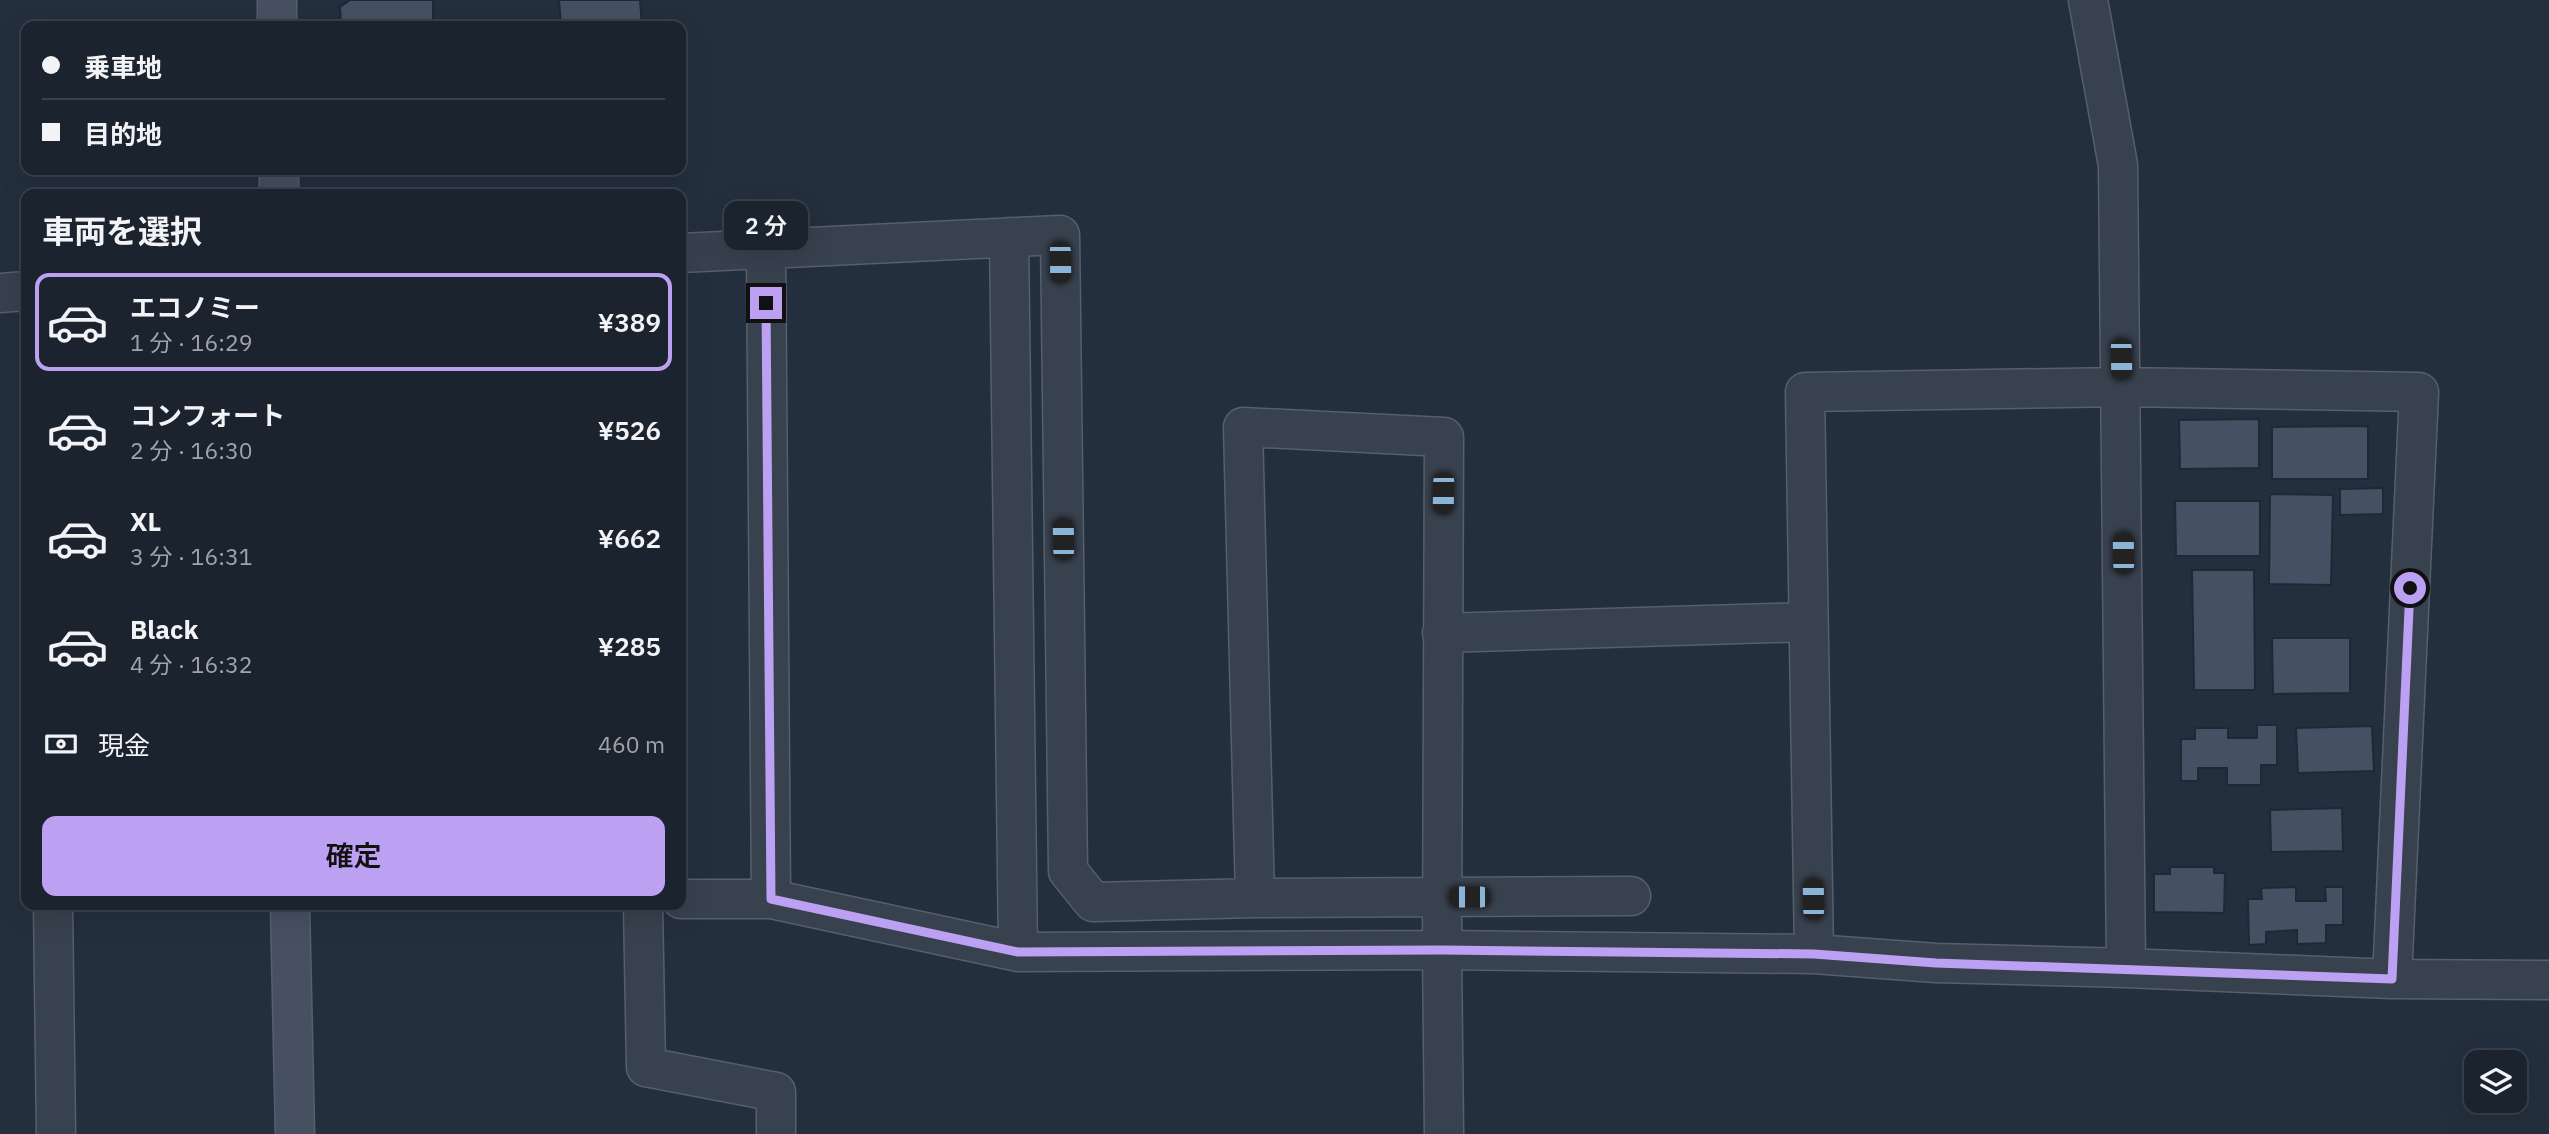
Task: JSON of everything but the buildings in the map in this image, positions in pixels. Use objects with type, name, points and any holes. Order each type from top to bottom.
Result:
[{"type":"street","points":[[277,0],[278,21]]},
{"type":"street","points":[[2088,0],[2118,165],[2126,968]]},
{"type":"street","points":[[686,253],[1059,234],[1068,871],[1093,902],[1631,895]]},
{"type":"street","points":[[1009,237],[1018,952]]},
{"type":"street","points":[[766,249],[771,899]]},
{"type":"street","points":[[0,293],[21,291]]},
{"type":"street","points":[[1814,954],[1805,392],[2122,387],[2419,392],[2392,979]]},
{"type":"street","points":[[1255,898],[1243,427],[1444,437],[1444,1134]]},
{"type":"street","points":[[1442,632],[1808,622]]},
{"type":"street","points":[[686,899],[771,899],[1018,952],[1442,950],[1814,954],[1936,963],[2392,979],[2549,980]]},
{"type":"street","points":[[53,910],[56,1134]]},
{"type":"street","points":[[290,910],[295,1134]]},
{"type":"street","points":[[643,910],[646,1067],[776,1092],[776,1134]]},
{"type":"route","points":[[766,303],[771,899],[1018,952],[1442,950],[1814,954],[1936,963],[2392,979],[2410,588]]}]
